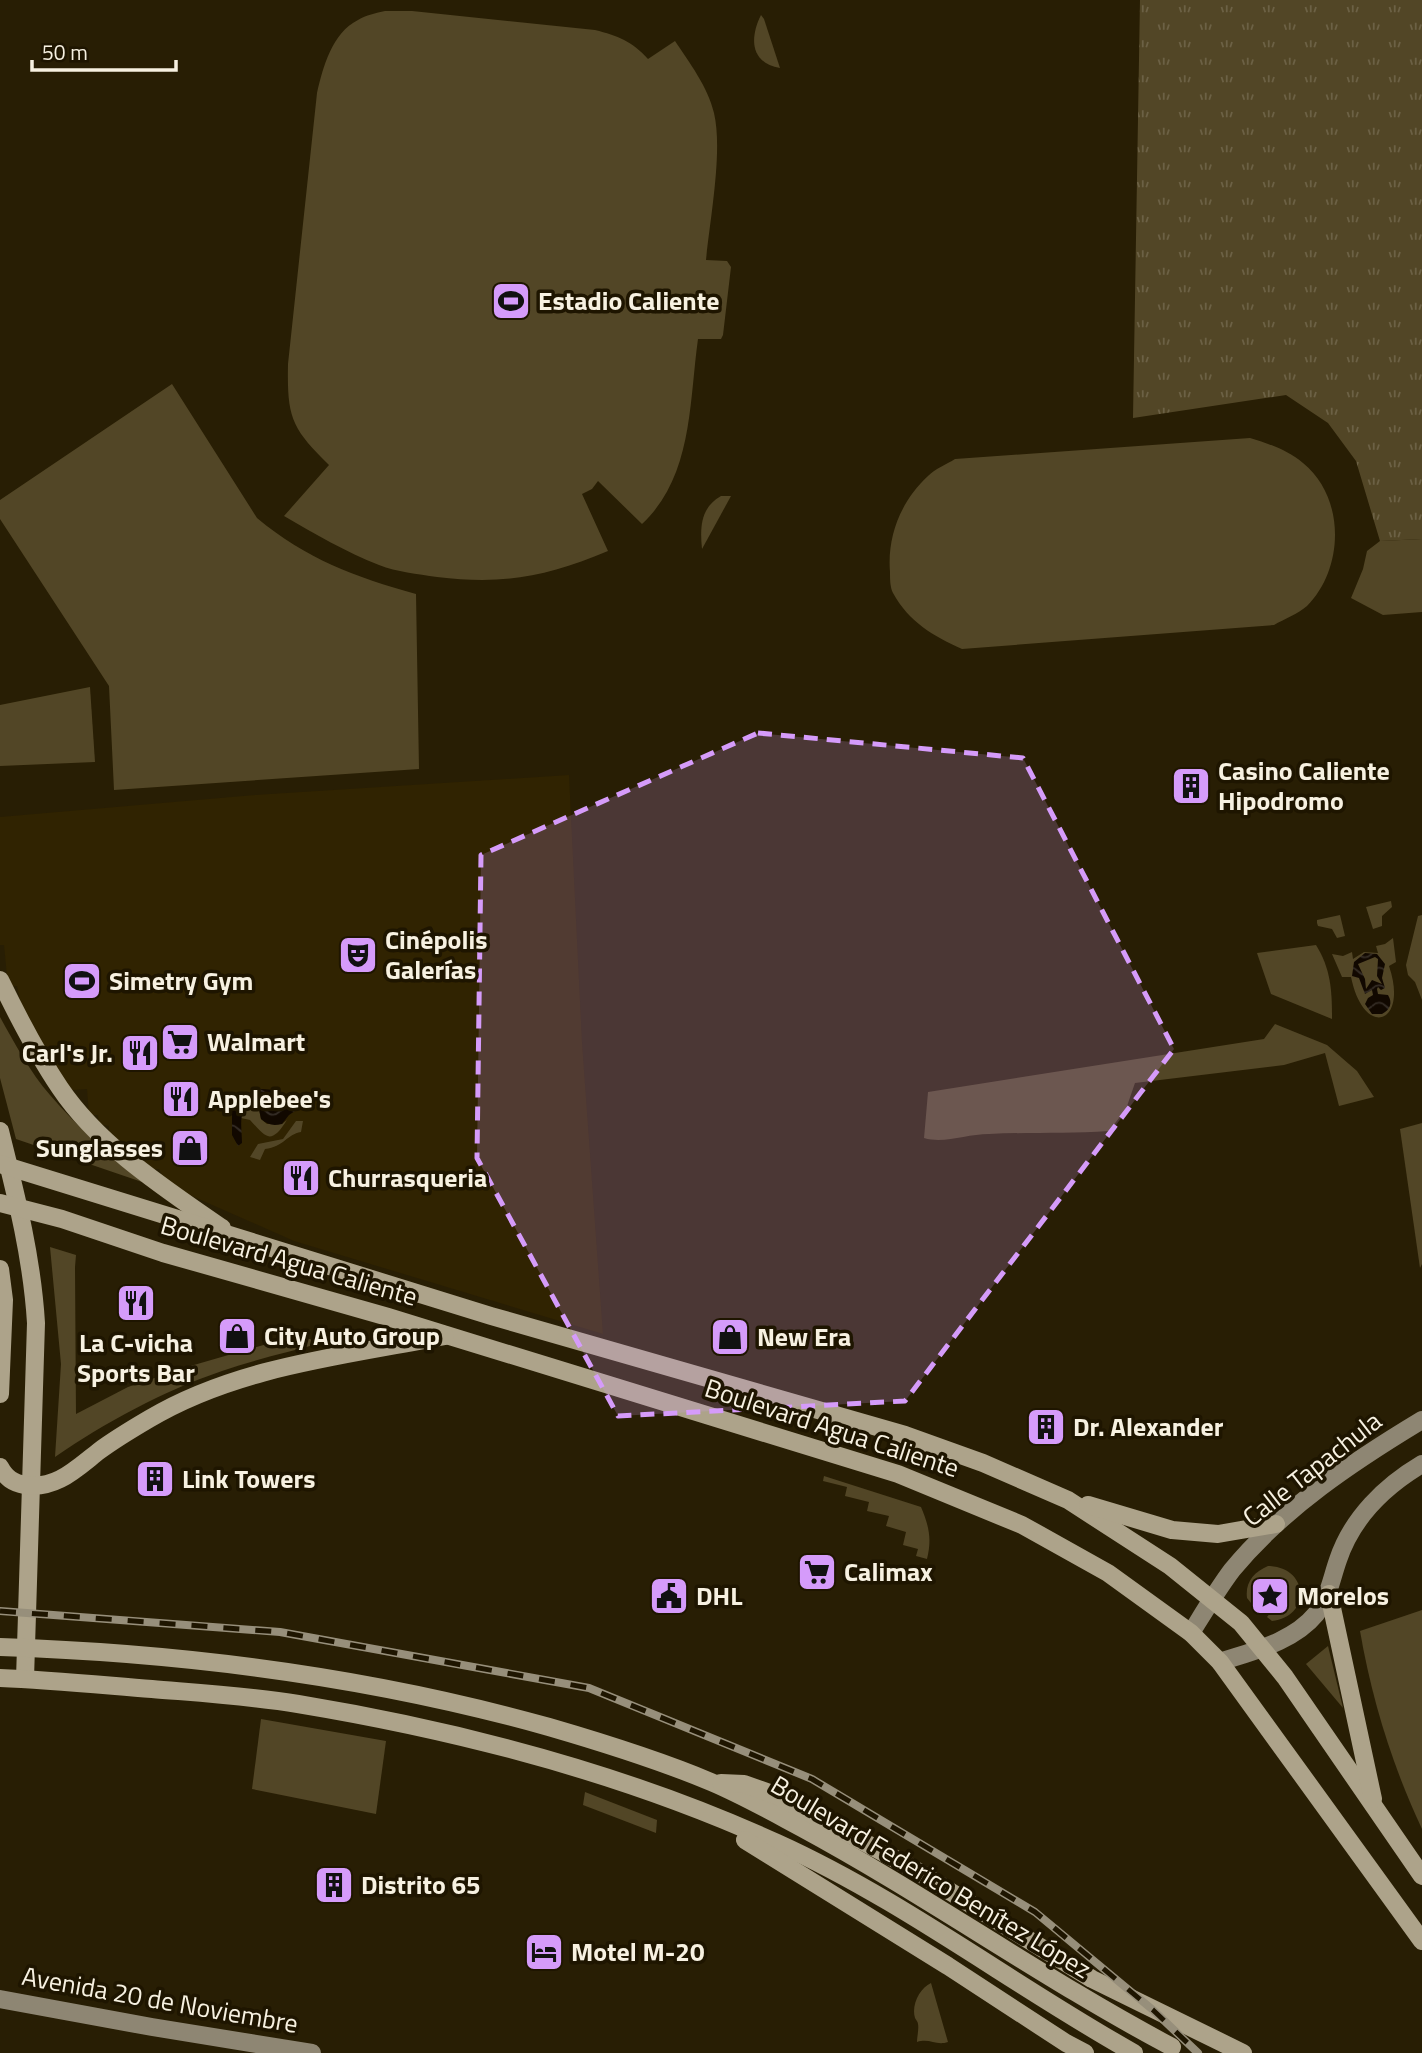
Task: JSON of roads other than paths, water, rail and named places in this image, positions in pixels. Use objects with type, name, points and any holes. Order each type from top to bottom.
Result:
[{"type":"main road","points":[[0,980],[61,1090],[96,1129],[162,1186],[236,1238]]},
{"type":"main road","points":[[0,1131],[27,1241],[34,1281],[36,1323],[25,1679]]},
{"type":"main road","name":"Boulevard Agua Caliente","points":[[0,1164],[491,1316],[905,1435],[995,1468],[1068,1500],[1170,1566],[1241,1623],[1375,1805],[1422,1876]]},
{"type":"main road","name":"Boulevard Agua Caliente","points":[[0,1203],[62,1219],[163,1253],[811,1446],[898,1474],[1023,1525],[1108,1573],[1191,1633],[1220,1662],[1422,1941]]},
{"type":"main road","points":[[0,1269],[4,1300],[0,1394]]},
{"type":"main road","points":[[0,1467],[9,1479],[30,1486],[57,1482],[150,1418],[189,1397],[296,1365],[448,1336]]},
{"type":"main road","name":"Calle Tapachula","points":[[1191,1633],[1231,1572],[1276,1524],[1341,1474],[1422,1420]]},
{"type":"main road","points":[[1220,1662],[1289,1636],[1315,1616],[1329,1594],[1338,1559],[1361,1516],[1399,1478],[1422,1464]]},
{"type":"main road","points":[[1068,1500],[1172,1530],[1218,1534],[1276,1524]]},
{"type":"main road","points":[[1329,1594],[1375,1805]]},
{"type":"main road","name":"Boulevard Federico Benítez López","points":[[0,1647],[216,1662],[323,1676],[412,1693],[580,1736],[711,1782],[764,1808],[893,1880],[1084,1998],[1172,2047]]},
{"type":"main road","name":"Boulevard Federico Benítez López","points":[[0,1678],[294,1703],[402,1723],[597,1775],[681,1804],[778,1843],[929,1927],[1090,2028],[1135,2053]]},
{"type":"main road","points":[[711,1782],[744,1784],[778,1796],[912,1868],[1092,1979],[1244,2053]]},
{"type":"main road","points":[[681,1804],[764,1851],[1085,2053]]},
{"type":"main road","name":"Avenida 20 de Noviembre","points":[[0,1999],[312,2053]]},
{"type":"water","points":[[1365,953],[1377,954],[1385,964],[1382,978],[1385,988],[1377,989],[1378,994],[1388,995],[1390,1003],[1389,1008],[1382,1014],[1372,1014],[1365,1004],[1373,995],[1372,990],[1365,994],[1359,978],[1352,976],[1354,962]],"holes":[[[1375,957],[1378,959],[1377,976],[1382,984],[1372,980],[1366,989],[1358,964]]]},
{"type":"water","points":[[259,1089],[282,1093],[295,1103],[298,1109],[282,1124],[273,1125],[261,1119],[257,1100],[250,1103],[243,1112],[242,1143],[238,1146],[232,1135],[232,1109],[247,1094]]},
{"type":"railway","points":[[0,1611],[280,1632],[589,1688],[812,1779],[1035,1912],[1153,2010],[1198,2053]]},
{"type":"place","name":"Estadio Caliente","points":[[511,301]]},
{"type":"place","name":"Casino Caliente Hipodromo","points":[[1191,786]]},
{"type":"place","name":"Cinépolis Galerías","points":[[358,955]]},
{"type":"place","name":"Simetry Gym","points":[[82,981]]},
{"type":"place","name":"Walmart","points":[[180,1042]]},
{"type":"place","name":"Carl's Jr.","points":[[140,1053]]},
{"type":"place","name":"Applebee's","points":[[181,1099]]},
{"type":"place","name":"Sunglasses","points":[[190,1148]]},
{"type":"place","name":"Churrasqueria","points":[[301,1178]]},
{"type":"place","name":"La C-vicha Sports Bar","points":[[136,1303]]},
{"type":"place","name":"City Auto Group","points":[[237,1336]]},
{"type":"place","name":"New Era","points":[[730,1337]]},
{"type":"place","name":"Dr. Alexander","points":[[1046,1427]]},
{"type":"place","name":"Link Towers","points":[[155,1479]]},
{"type":"place","name":"Calimax","points":[[817,1572]]},
{"type":"place","name":"DHL","points":[[669,1596]]},
{"type":"place","name":"Morelos","points":[[1270,1596]]},
{"type":"place","name":"Distrito 65","points":[[334,1885]]},
{"type":"place","name":"Motel M-20","points":[[544,1952]]}]
